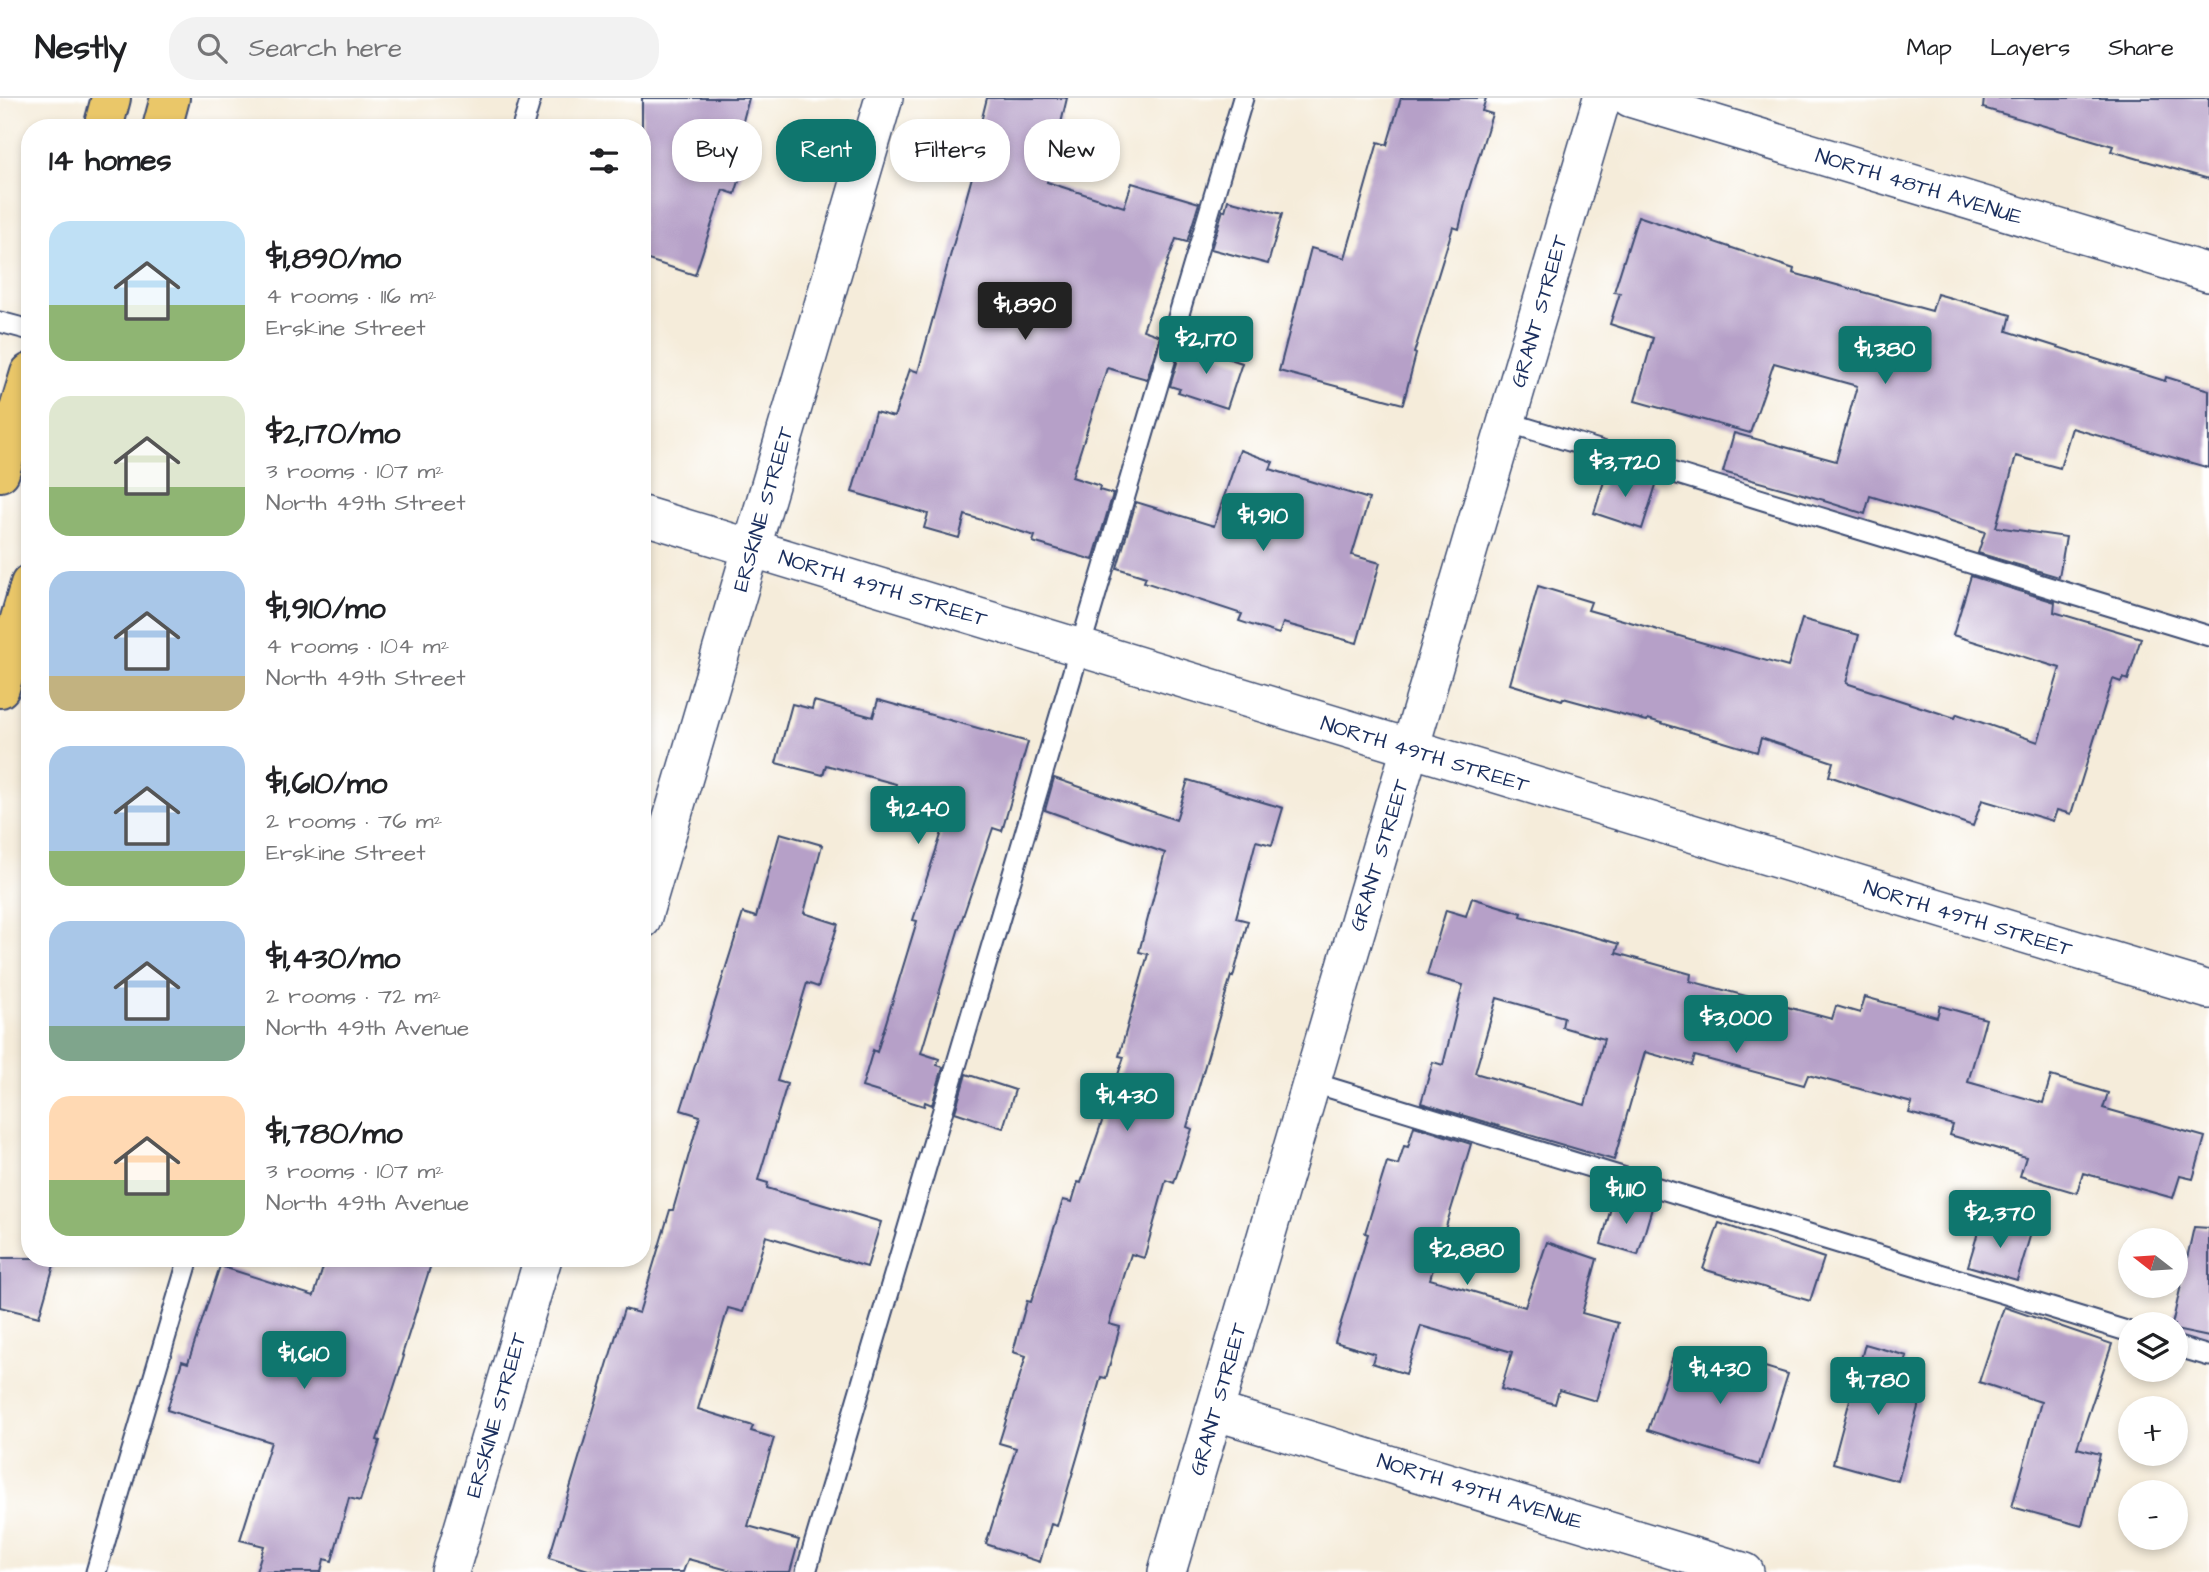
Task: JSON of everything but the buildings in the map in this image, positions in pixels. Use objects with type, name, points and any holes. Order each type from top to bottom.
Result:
[{"type":"main road","points":[[105,119],[111,98]]},
{"type":"main road","points":[[164,119],[170,98]]},
{"type":"main road","points":[[0,472],[21,403]]},
{"type":"main road","points":[[0,688],[21,615]]},
{"type":"street","name":"ERSKINE STREET","points":[[651,890],[884,98]]},
{"type":"street","name":"GRANT STREET","points":[[1167,1572],[1602,98]]},
{"type":"street","name":"NORTH 48TH AVENUE","points":[[1630,98],[2209,274]]},
{"type":"street","name":"NORTH 49TH STREET","points":[[651,518],[2209,990]]},
{"type":"street","name":"ERSKINE STREET","points":[[450,1572],[539,1267]]},
{"type":"street","name":"NORTH 49TH AVENUE","points":[[1214,1410],[1745,1572]]},
{"type":"lane","points":[[525,119],[531,98]]},
{"type":"lane","points":[[806,1572],[1243,98]]},
{"type":"lane","points":[[0,321],[21,327]]},
{"type":"lane","points":[[1507,422],[2209,636]]},
{"type":"lane","points":[[1311,1082],[2118,1328]]},
{"type":"lane","points":[[96,1572],[186,1267]]},
{"type":"lane","points":[[2188,1350],[2209,1356]]}]
